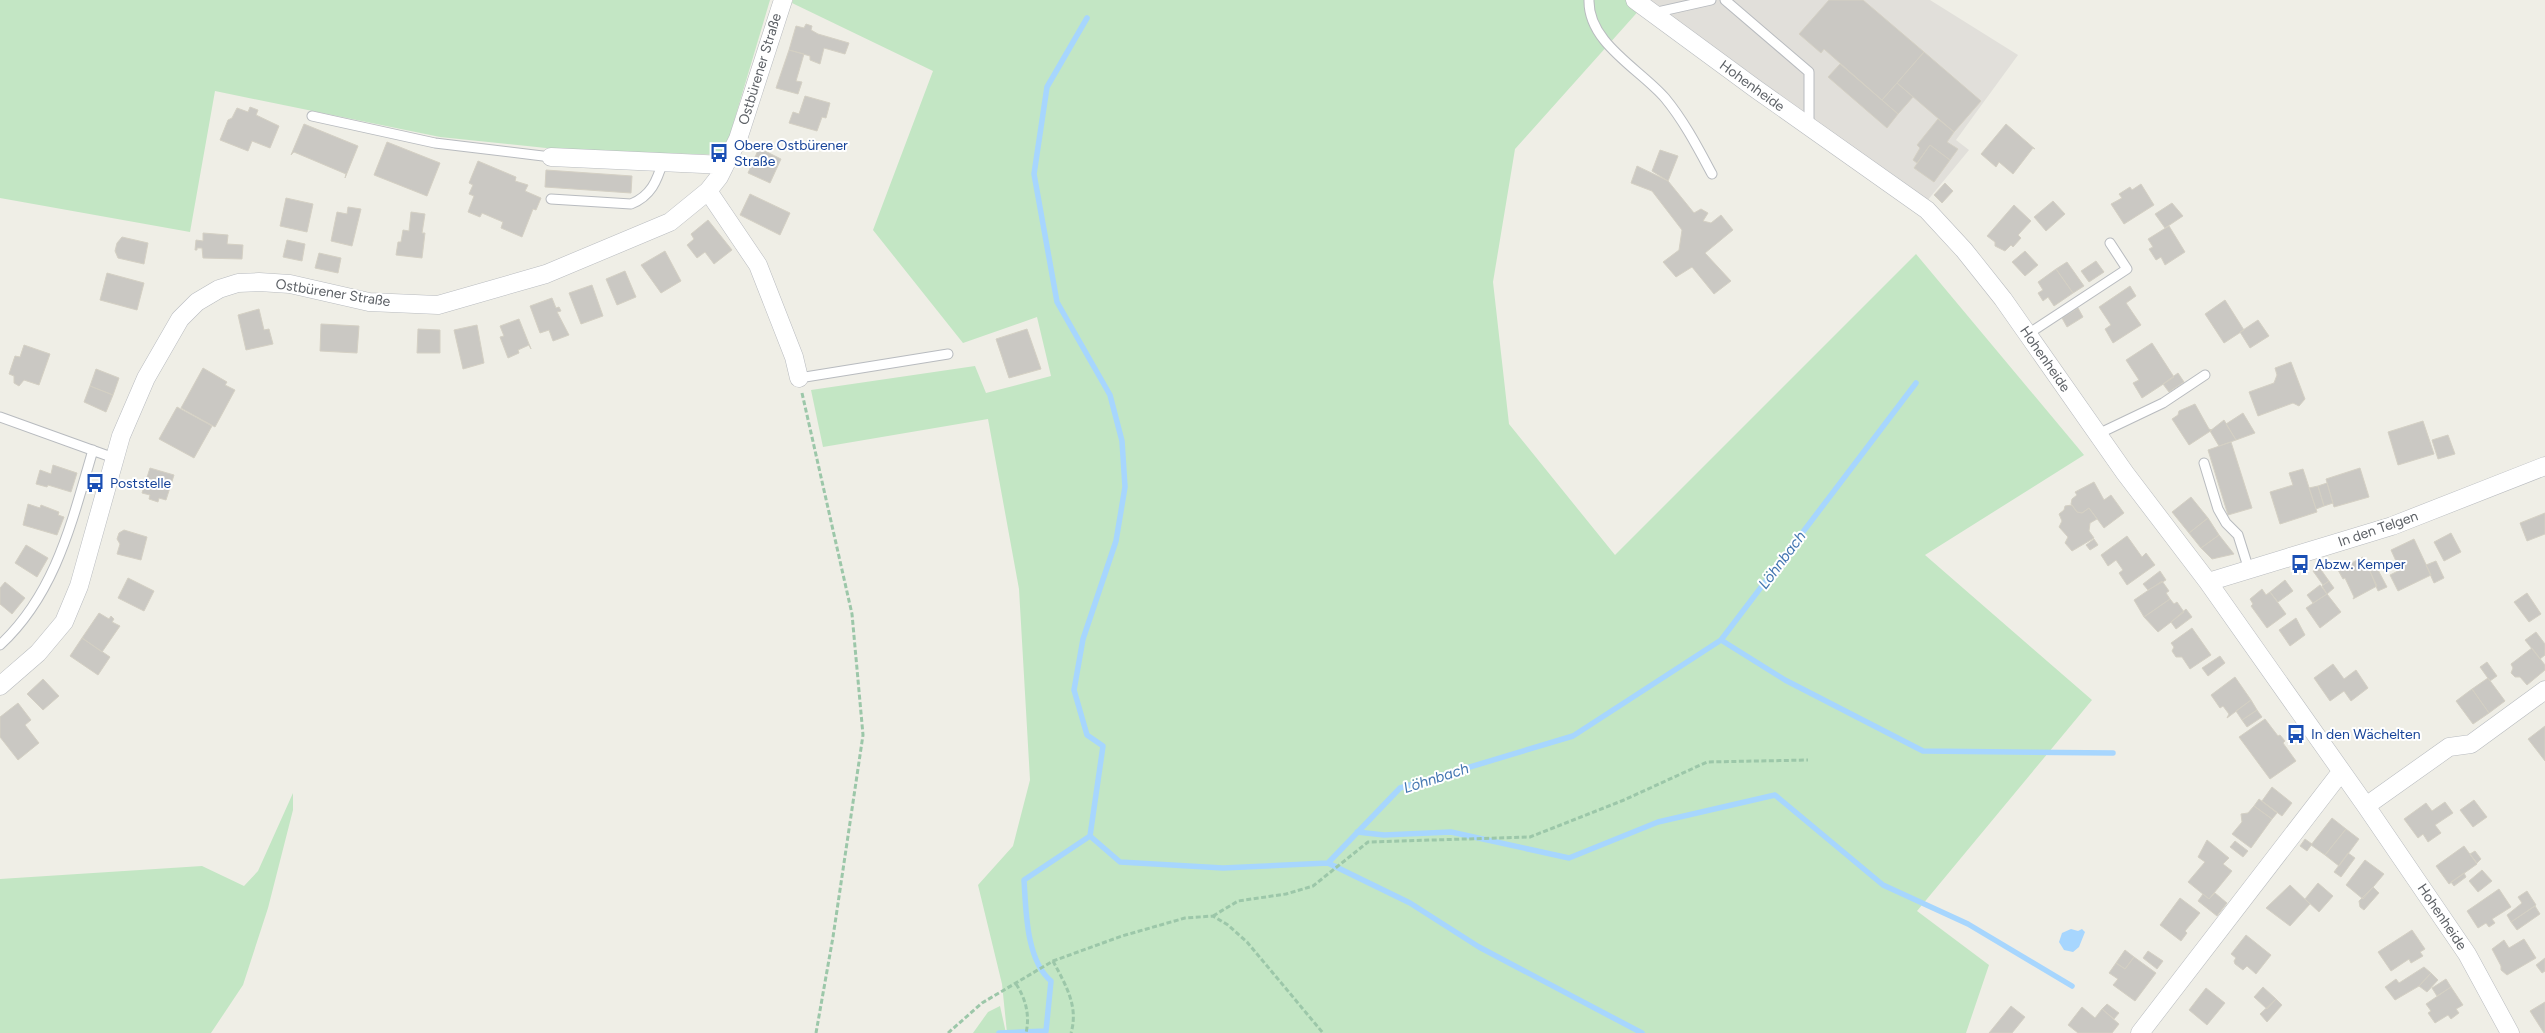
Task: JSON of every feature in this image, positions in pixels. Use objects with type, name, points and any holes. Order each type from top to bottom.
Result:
[{"type":"street","name":"Ostbürener Straße","points":[[0,686],[38,653],[64,622],[79,586],[114,458],[146,378],[180,319],[197,302],[219,290],[238,283],[290,284],[369,302],[438,305],[546,274],[670,222],[708,191],[738,140],[783,0]]},
{"type":"street","name":"Hohenheide","points":[[1635,0],[1927,210],[1969,257],[2028,334],[2098,434],[2208,582],[2366,806],[2467,954],[2510,1033]]},
{"type":"street","points":[[551,157],[725,165]]},
{"type":"street","points":[[708,191],[758,265],[794,357],[799,378]]},
{"type":"street","name":"In den Telgen","points":[[2208,582],[2392,526],[2545,466]]},
{"type":"street","points":[[2366,806],[2449,746],[2471,744],[2545,690]]},
{"type":"street","points":[[2140,1033],[2341,772]]},
{"type":"lane","points":[[1589,0],[1589,11],[1602,37],[1664,98],[1691,136],[1712,174]]},
{"type":"lane","points":[[1652,14],[1711,0]]},
{"type":"lane","points":[[1725,0],[1809,72],[1809,126]]},
{"type":"lane","points":[[312,116],[434,143],[551,157]]},
{"type":"lane","points":[[551,199],[631,204],[640,201],[658,181],[663,161]]},
{"type":"lane","points":[[2028,334],[2128,269],[2110,243]]},
{"type":"lane","points":[[799,378],[948,354]]},
{"type":"lane","points":[[2098,434],[2163,403],[2206,375]]},
{"type":"lane","points":[[0,417],[114,458]]},
{"type":"lane","points":[[0,645],[21,626],[40,598],[68,536],[93,450]]},
{"type":"lane","points":[[2204,463],[2218,509],[2226,523],[2238,535],[2249,570]]},
{"type":"path","points":[[799,378],[852,614],[863,735],[833,937],[816,1033]]},
{"type":"path","points":[[948,1033],[982,1003],[1052,962],[1131,933],[1185,918],[1213,916],[1238,901],[1286,894],[1312,886],[1368,842],[1530,836],[1624,800],[1707,762],[1808,760]]},
{"type":"path","points":[[1213,916],[1247,942],[1322,1033]]},
{"type":"path","points":[[1052,962],[1074,1009],[1071,1033]]},
{"type":"path","points":[[1016,984],[1024,995],[1028,1023],[1026,1033]]},
{"type":"shaded area","points":[[1649,0],[1930,0],[2018,55],[1956,140],[1969,150],[1927,201]]},
{"type":"green space","points":[[0,0],[770,0],[724,155],[565,150],[440,137],[215,91],[190,232],[0,198]]},
{"type":"green space","points":[[793,0],[1632,0],[1642,7],[1515,149],[1493,282],[1509,424],[1615,555],[1916,254],[2084,455],[1925,555],[2092,700],[1917,911],[1989,965],[1966,1033],[1007,1033],[1002,984],[978,885],[1013,846],[1030,780],[1019,589],[988,419],[823,447],[811,390],[975,366],[986,393],[1051,376],[1037,317],[963,343],[873,230],[933,71],[792,3]]},
{"type":"green space","points":[[293,793],[293,810],[268,908],[243,985],[211,1033],[0,1033],[0,879],[202,866],[244,886],[258,871]]},
{"type":"green space","points":[[1000,1006],[1006,1033],[973,1033],[988,1012]]},
{"type":"water","points":[[2071,929],[2078,931],[2082,929],[2085,932],[2079,947],[2073,952],[2064,950],[2059,942],[2062,933]]},
{"type":"building","points":[[1829,0],[1863,0],[1924,52],[1882,100],[1824,49],[1821,53],[1799,34]]},
{"type":"building","points":[[806,24],[812,26],[811,30],[818,34],[849,43],[845,54],[824,48],[820,64],[810,60],[810,56],[789,50],[796,26],[804,28]]},
{"type":"building","points":[[789,50],[804,54],[796,81],[802,82],[798,94],[776,88]]},
{"type":"building","points":[[1924,52],[1981,101],[1954,132],[1897,83]]},
{"type":"building","points":[[1840,64],[1898,114],[1887,128],[1828,77]]},
{"type":"building","points":[[1897,83],[1913,97],[1898,114],[1882,100]]},
{"type":"building","points":[[805,96],[830,103],[826,118],[822,117],[817,131],[789,123],[793,112],[799,114]]},
{"type":"building","points":[[250,107],[258,110],[256,115],[279,126],[270,148],[252,141],[248,151],[220,140],[228,120],[232,118],[237,108],[248,112]]},
{"type":"building","points":[[1938,119],[1954,132],[1947,142],[1958,149],[1950,160],[1930,145],[1917,163],[1913,160],[1920,148],[1917,145]]},
{"type":"building","points":[[304,124],[358,146],[345,178],[346,174],[294,152],[291,155]]},
{"type":"building","points":[[2006,124],[2035,149],[2033,148],[2013,174],[1999,162],[1996,167],[1981,154]]},
{"type":"building","points":[[387,142],[440,163],[427,196],[374,175]]},
{"type":"building","points":[[1930,145],[1950,160],[1934,182],[1914,168]]},
{"type":"building","points":[[759,148],[781,159],[770,183],[748,173]]},
{"type":"building","points":[[1660,150],[1678,156],[1668,181],[1652,171]]},
{"type":"building","points":[[478,161],[516,177],[515,181],[528,185],[525,191],[541,198],[536,210],[533,209],[522,237],[501,228],[503,222],[482,213],[480,217],[468,212],[474,196],[469,194],[473,185],[469,183]]},
{"type":"building","points":[[1637,166],[1668,181],[1694,213],[1701,209],[1708,213],[1703,221],[1711,223],[1721,215],[1733,230],[1705,253],[1731,281],[1714,294],[1692,267],[1676,277],[1663,262],[1679,250],[1682,230],[1652,191],[1631,183]]},
{"type":"building","points":[[546,170],[632,176],[631,193],[545,187]]},
{"type":"building","points":[[1945,183],[1953,191],[1942,203],[1934,195]]},
{"type":"building","points":[[2141,184],[2154,205],[2124,224],[2111,204],[2122,198],[2119,194],[2130,187],[2132,190]]},
{"type":"building","points":[[750,194],[790,213],[780,235],[740,215]]},
{"type":"building","points":[[286,198],[313,204],[307,232],[280,226]]},
{"type":"building","points":[[2053,201],[2065,214],[2046,231],[2034,217]]},
{"type":"building","points":[[2172,203],[2183,216],[2165,228],[2155,214]]},
{"type":"building","points":[[2014,205],[2031,221],[2018,235],[2021,238],[2013,247],[2011,245],[2005,251],[1995,246],[1995,242],[1987,236]]},
{"type":"building","points":[[348,207],[361,209],[352,246],[331,241],[337,212],[347,214]]},
{"type":"building","points":[[411,212],[425,214],[422,233],[425,233],[422,258],[396,255],[398,242],[401,242],[403,230],[409,231]]},
{"type":"building","points":[[708,220],[732,250],[714,264],[705,252],[697,258],[687,245],[694,239],[691,234]]},
{"type":"building","points":[[2169,226],[2185,252],[2165,265],[2161,257],[2156,260],[2149,249],[2153,247],[2148,239]]},
{"type":"building","points":[[203,233],[228,235],[227,244],[243,245],[242,259],[203,258],[202,248],[195,250],[196,240],[203,241]]},
{"type":"building","points":[[122,237],[148,243],[144,264],[118,258],[115,251],[117,243]]},
{"type":"building","points":[[287,240],[305,244],[302,261],[283,257]]},
{"type":"building","points":[[665,251],[681,281],[661,293],[641,265]]},
{"type":"building","points":[[2025,251],[2038,265],[2025,276],[2012,262]]},
{"type":"building","points":[[319,253],[341,258],[338,273],[315,268]]},
{"type":"building","points":[[2096,261],[2104,272],[2089,282],[2081,271]]},
{"type":"building","points":[[2067,262],[2084,286],[2073,293],[2056,269]]},
{"type":"building","points":[[2056,269],[2073,293],[2054,306],[2048,297],[2043,301],[2038,293],[2043,290],[2038,282]]},
{"type":"building","points":[[625,271],[636,297],[617,305],[606,279]]},
{"type":"building","points":[[107,273],[144,283],[137,310],[100,300]]},
{"type":"building","points":[[592,285],[603,316],[581,324],[569,293]]},
{"type":"building","points":[[2130,286],[2136,296],[2126,303],[2141,325],[2113,343],[2105,329],[2111,325],[2099,307]]},
{"type":"building","points":[[552,298],[556,308],[559,307],[561,311],[557,312],[569,335],[553,341],[549,330],[540,333],[530,306]]},
{"type":"building","points":[[2225,300],[2244,330],[2224,343],[2205,314]]},
{"type":"building","points":[[2078,308],[2083,317],[2067,327],[2062,318]]},
{"type":"building","points":[[259,309],[264,330],[269,329],[273,344],[246,350],[238,315]]},
{"type":"building","points":[[519,319],[531,349],[529,345],[518,350],[519,353],[508,358],[500,337],[504,336],[500,326]]},
{"type":"building","points":[[2258,320],[2269,336],[2250,348],[2240,332]]},
{"type":"building","points":[[321,324],[359,326],[357,353],[320,351]]},
{"type":"building","points":[[477,325],[484,363],[463,369],[454,330]]},
{"type":"building","points":[[418,329],[440,330],[440,353],[417,353]]},
{"type":"building","points":[[1027,329],[1041,369],[1009,378],[996,339]]},
{"type":"building","points":[[2152,343],[2174,377],[2142,398],[2133,383],[2139,380],[2126,360]]},
{"type":"building","points":[[24,345],[50,354],[39,385],[24,380],[19,386],[14,383],[14,376],[9,374],[15,356],[20,357]]},
{"type":"building","points":[[2291,362],[2305,399],[2299,406],[2293,403],[2258,416],[2249,392],[2274,383],[2277,375],[2275,368]]},
{"type":"building","points":[[203,368],[227,382],[225,385],[235,390],[215,427],[181,408]]},
{"type":"building","points":[[96,369],[119,378],[113,395],[90,386]]},
{"type":"building","points":[[2178,373],[2184,382],[2169,392],[2163,384]]},
{"type":"building","points":[[90,386],[113,395],[106,412],[84,402]]},
{"type":"building","points":[[2195,404],[2209,429],[2212,430],[2189,445],[2172,419],[2178,415],[2179,411]]},
{"type":"building","points":[[177,407],[212,426],[194,458],[159,439]]},
{"type":"building","points":[[2243,413],[2255,433],[2236,440],[2226,424]]},
{"type":"building","points":[[2224,420],[2236,440],[2219,446],[2210,431]]},
{"type":"building","points":[[2423,421],[2434,454],[2398,465],[2388,432]]},
{"type":"building","points":[[2448,435],[2455,454],[2438,459],[2432,440]]},
{"type":"building","points":[[2231,442],[2252,508],[2228,515],[2208,450]]},
{"type":"building","points":[[53,465],[77,473],[71,492],[48,485],[47,487],[36,484],[40,470],[51,474]]},
{"type":"building","points":[[150,468],[174,475],[166,500],[159,498],[158,502],[149,499],[150,495],[142,493]]},
{"type":"building","points":[[2360,468],[2369,497],[2334,507],[2326,479]]},
{"type":"building","points":[[2303,469],[2317,512],[2280,524],[2270,492],[2293,485],[2289,473]]},
{"type":"building","points":[[2094,482],[2104,500],[2111,495],[2124,513],[2104,528],[2089,508],[2082,513],[2077,512],[2071,504],[2072,499],[2077,495],[2075,492]]},
{"type":"building","points":[[2327,483],[2333,503],[2324,506],[2318,486]]},
{"type":"building","points":[[2318,486],[2324,506],[2316,509],[2309,488]]},
{"type":"building","points":[[2191,497],[2208,518],[2189,533],[2172,512]]},
{"type":"building","points":[[28,504],[40,508],[41,505],[59,512],[58,515],[64,517],[57,535],[23,525]]},
{"type":"building","points":[[2072,505],[2077,512],[2082,513],[2089,508],[2097,519],[2090,523],[2089,531],[2094,538],[2072,551],[2065,543],[2068,537],[2059,527],[2062,521],[2059,514],[2064,510],[2065,506]]},
{"type":"building","points":[[2545,513],[2545,534],[2527,541],[2520,523]]},
{"type":"building","points":[[2208,518],[2219,535],[2201,548],[2189,533]]},
{"type":"building","points":[[124,530],[147,537],[141,560],[117,554],[120,544],[117,539],[119,533]]},
{"type":"building","points":[[2451,533],[2461,552],[2444,561],[2434,542]]},
{"type":"building","points":[[2219,535],[2234,554],[2212,559],[2201,548]]},
{"type":"building","points":[[2127,536],[2142,557],[2146,553],[2155,565],[2127,585],[2119,573],[2123,570],[2116,560],[2108,566],[2101,555]]},
{"type":"building","points":[[2094,539],[2098,545],[2090,550],[2086,545]]},
{"type":"building","points":[[2414,539],[2431,575],[2398,591],[2390,575],[2400,570],[2391,550]]},
{"type":"building","points":[[26,545],[48,558],[37,577],[15,563]]},
{"type":"building","points":[[2363,557],[2377,586],[2353,599],[2354,597],[2345,578],[2343,579],[2338,570]]},
{"type":"building","points":[[2436,561],[2444,578],[2434,583],[2426,565]]},
{"type":"building","points":[[2319,567],[2329,581],[2323,585],[2313,571]]},
{"type":"building","points":[[2377,568],[2387,587],[2378,591],[2370,571]]},
{"type":"building","points":[[2160,571],[2166,580],[2148,590],[2143,584]]},
{"type":"building","points":[[128,578],[154,591],[144,611],[118,598]]},
{"type":"building","points":[[2285,580],[2293,591],[2278,602],[2270,592]]},
{"type":"building","points":[[2162,581],[2169,591],[2166,593],[2170,599],[2144,617],[2134,600]]},
{"type":"building","points":[[2329,581],[2334,588],[2327,594],[2322,586]]},
{"type":"building","points":[[5,582],[25,598],[12,614],[0,604],[0,588]]},
{"type":"building","points":[[2320,585],[2327,594],[2313,603],[2307,595]]},
{"type":"building","points":[[2262,589],[2266,595],[2270,592],[2286,614],[2267,628],[2251,606],[2253,604],[2250,599]]},
{"type":"building","points":[[2527,593],[2541,614],[2529,622],[2514,602]]},
{"type":"building","points":[[2327,594],[2341,612],[2320,628],[2306,608]]},
{"type":"building","points":[[2170,599],[2174,604],[2177,602],[2184,612],[2158,632],[2144,617]]},
{"type":"building","points":[[2186,609],[2192,617],[2176,629],[2171,622]]},
{"type":"building","points":[[99,613],[109,619],[111,616],[114,619],[112,622],[120,626],[102,652],[82,638]]},
{"type":"building","points":[[2296,618],[2305,635],[2290,646],[2279,630]]},
{"type":"building","points":[[2192,628],[2211,655],[2190,669],[2182,657],[2176,657],[2172,651],[2174,647],[2171,643]]},
{"type":"building","points":[[2536,632],[2545,644],[2545,655],[2540,659],[2525,640]]},
{"type":"building","points":[[82,638],[110,657],[98,675],[70,656]]},
{"type":"building","points":[[2532,648],[2545,665],[2545,670],[2527,685],[2520,677],[2515,677],[2511,673],[2513,668],[2511,664]]},
{"type":"building","points":[[2220,656],[2225,663],[2208,676],[2202,668]]},
{"type":"building","points":[[2487,662],[2497,676],[2490,681],[2480,667]]},
{"type":"building","points":[[2333,664],[2344,679],[2356,670],[2368,688],[2351,701],[2344,691],[2330,701],[2314,678]]},
{"type":"building","points":[[2235,677],[2251,700],[2227,718],[2229,714],[2223,706],[2220,708],[2211,695]]},
{"type":"building","points":[[2488,678],[2505,701],[2489,713],[2472,689]]},
{"type":"building","points":[[43,679],[59,696],[43,710],[27,694]]},
{"type":"building","points":[[2472,689],[2489,713],[2473,724],[2456,701]]},
{"type":"building","points":[[2251,700],[2257,710],[2242,720],[2236,711]]},
{"type":"building","points":[[18,703],[31,720],[25,725],[39,743],[18,760],[0,737],[0,717]]},
{"type":"building","points":[[2257,710],[2262,717],[2247,727],[2242,720]]},
{"type":"building","points":[[2265,719],[2278,736],[2280,735],[2285,741],[2283,743],[2296,761],[2270,779],[2239,737]]},
{"type":"building","points":[[2545,726],[2545,761],[2528,739]]},
{"type":"building","points":[[2272,787],[2292,803],[2282,816],[2262,801]]},
{"type":"building","points":[[2259,799],[2277,813],[2272,819],[2254,806]]},
{"type":"building","points":[[2474,800],[2487,817],[2473,827],[2460,810]]},
{"type":"building","points":[[2445,802],[2453,813],[2435,825],[2441,833],[2428,842],[2423,834],[2418,838],[2404,819],[2426,803],[2432,811]]},
{"type":"building","points":[[2254,806],[2272,819],[2251,848],[2232,834],[2242,822],[2241,814],[2248,813]]},
{"type":"building","points":[[2332,818],[2346,829],[2325,855],[2311,845]]},
{"type":"building","points":[[2346,829],[2359,839],[2339,866],[2325,855]]},
{"type":"building","points":[[2305,839],[2312,844],[2307,851],[2300,846]]},
{"type":"building","points":[[2207,840],[2229,858],[2223,864],[2232,871],[2209,899],[2188,882],[2205,862],[2198,857]]},
{"type":"building","points":[[2235,841],[2248,851],[2243,857],[2230,847]]},
{"type":"building","points":[[2464,846],[2477,864],[2449,884],[2436,866]]},
{"type":"building","points":[[2475,851],[2481,859],[2477,863],[2470,854]]},
{"type":"building","points":[[2348,853],[2355,858],[2341,877],[2334,872]]},
{"type":"building","points":[[2365,860],[2384,874],[2363,899],[2346,885]]},
{"type":"building","points":[[2482,870],[2492,881],[2478,892],[2469,881]]},
{"type":"building","points":[[2464,873],[2466,877],[2454,886],[2451,882]]},
{"type":"building","points":[[2318,883],[2333,896],[2319,912],[2305,899]]},
{"type":"building","points":[[2290,885],[2310,904],[2290,926],[2266,908]]},
{"type":"building","points":[[2373,887],[2379,893],[2364,910],[2360,907],[2359,901]]},
{"type":"building","points":[[2499,889],[2511,907],[2492,919],[2495,923],[2489,927],[2486,923],[2478,928],[2467,911]]},
{"type":"building","points":[[2527,891],[2536,905],[2511,922],[2507,915],[2522,903],[2518,897]]},
{"type":"building","points":[[2215,893],[2227,903],[2217,916],[2198,901],[2203,894],[2209,899]]},
{"type":"building","points":[[2180,898],[2200,913],[2185,931],[2187,933],[2181,941],[2160,925]]},
{"type":"building","points":[[2535,906],[2540,914],[2517,930],[2511,922]]},
{"type":"building","points":[[2412,930],[2425,949],[2420,952],[2423,956],[2411,963],[2409,959],[2391,971],[2378,952]]},
{"type":"building","points":[[2246,935],[2271,955],[2256,974],[2247,966],[2243,970],[2235,964],[2236,958],[2231,954]]},
{"type":"building","points":[[2524,939],[2536,958],[2507,975],[2501,970],[2501,966],[2492,949],[2504,940],[2509,948]]},
{"type":"building","points":[[2125,950],[2134,957],[2125,969],[2116,963]]},
{"type":"building","points":[[2148,951],[2163,961],[2157,969],[2143,958]]},
{"type":"building","points":[[2134,957],[2156,973],[2135,1001],[2113,985],[2118,979],[2109,973],[2116,963],[2125,969]]},
{"type":"building","points":[[2545,958],[2545,971],[2542,973],[2536,965]]},
{"type":"building","points":[[2424,967],[2431,973],[2419,986],[2395,1000],[2385,987],[2396,979],[2399,983]]},
{"type":"building","points":[[2431,973],[2438,980],[2427,992],[2419,986]]},
{"type":"building","points":[[2446,979],[2451,987],[2437,996],[2432,988]]},
{"type":"building","points":[[2263,987],[2276,999],[2267,1009],[2254,997]]},
{"type":"building","points":[[2451,987],[2463,1005],[2456,1009],[2459,1013],[2451,1019],[2448,1015],[2435,1023],[2428,1013],[2431,1011],[2426,1004]]},
{"type":"building","points":[[2206,988],[2225,1003],[2207,1025],[2189,1010]]},
{"type":"building","points":[[2276,999],[2282,1005],[2267,1022],[2260,1014]]},
{"type":"building","points":[[2545,1002],[2545,1033],[2544,1033],[2530,1011]]},
{"type":"building","points":[[2107,1004],[2119,1013],[2114,1019],[2102,1009]]},
{"type":"building","points":[[2011,1006],[2025,1017],[2012,1033],[1989,1033]]},
{"type":"building","points":[[2082,1007],[2095,1018],[2102,1009],[2119,1024],[2112,1033],[2078,1033],[2068,1025]]},
{"type":"waterway","points":[[1087,18],[1047,87],[1034,174],[1057,302],[1110,395],[1122,441],[1125,487],[1116,541],[1083,639],[1074,690],[1087,735],[1103,746],[1090,836]]},
{"type":"waterway","name":"Löhnbach","points":[[999,1033],[1046,1031],[1051,981],[1043,972],[1032,948],[1027,920],[1024,880],[1090,836],[1120,862],[1223,868],[1328,863],[1400,788],[1573,736],[1721,640],[1916,383]]},
{"type":"waterway","points":[[1721,640],[1785,680],[1923,751],[2113,753]]},
{"type":"waterway","points":[[1357,832],[1384,835],[1451,832],[1569,858],[1658,822],[1775,795],[1883,885],[1968,924],[2072,986]]},
{"type":"waterway","points":[[1328,863],[1410,903],[1479,947],[1642,1033]]},
{"type":"place","name":"Obere Ostbürener Straße","points":[[719,153]]},
{"type":"place","name":"Poststelle","points":[[95,483]]},
{"type":"place","name":"Abzw. Kemper","points":[[2300,564]]},
{"type":"place","name":"In den Wächelten","points":[[2296,734]]}]
